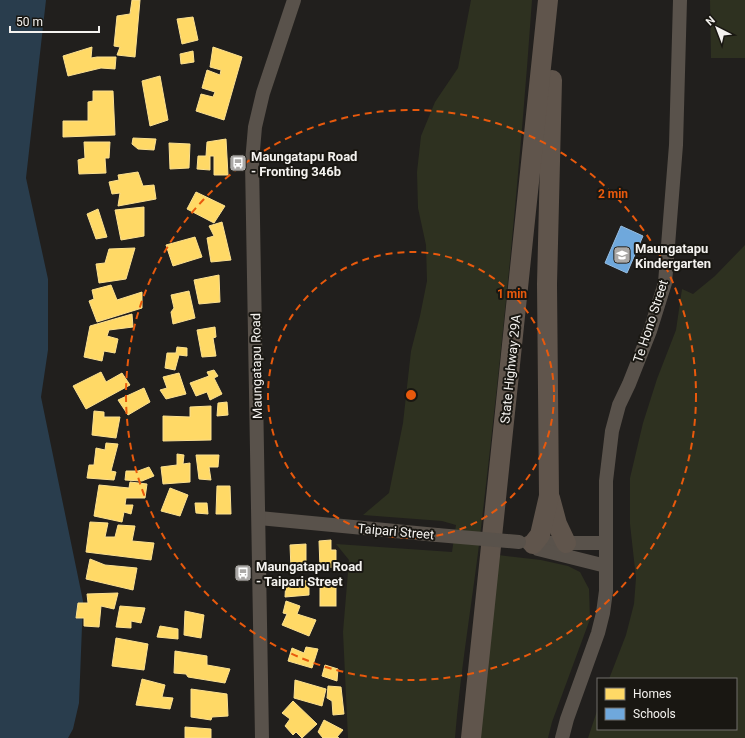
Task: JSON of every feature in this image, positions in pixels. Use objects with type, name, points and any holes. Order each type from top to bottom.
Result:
[{"type":"highway","points":[[526,543],[540,535],[549,496],[547,284],[549,149],[554,30],[548,0]]},
{"type":"highway","name":"State Highway 29A","points":[[471,738],[548,0]]},
{"type":"highway","points":[[549,496],[557,524],[566,543]]},
{"type":"street","name":"Maungatapu Road","points":[[262,738],[252,162],[255,127],[263,93],[294,0]]},
{"type":"street","name":"Te Hono Street","points":[[606,542],[606,481],[612,431],[619,405],[650,331],[665,283],[676,146],[680,0]]},
{"type":"street","name":"Taipari Street","points":[[259,518],[526,543],[606,542]]},
{"type":"street","points":[[562,738],[567,719],[598,634],[606,591],[606,542]]},
{"type":"street","name":"Taipari Street","points":[[526,543],[538,549],[606,566]]},
{"type":"green space","points":[[471,0],[532,0],[515,208],[494,415],[478,553],[462,669],[455,738],[348,738],[343,632],[349,560],[336,544],[452,552],[456,525],[442,521],[363,515],[389,493],[403,423],[411,351],[427,281],[426,245],[418,208],[417,172],[421,136],[435,102],[458,68]]},
{"type":"green space","points":[[710,0],[745,0],[745,58],[711,58]]},
{"type":"green space","points":[[745,245],[745,738],[588,738],[597,711],[597,730],[737,730],[737,678],[609,678],[626,635],[634,604],[636,578],[630,524],[630,478],[643,423],[657,379],[676,330],[682,289],[693,294],[715,276]]},
{"type":"green space","points":[[498,555],[541,560],[568,566],[580,572],[589,589],[590,619],[552,722],[548,738],[480,738]]},
{"type":"water","points":[[0,0],[46,0],[26,178],[48,279],[48,350],[41,397],[83,601],[79,703],[73,729],[68,738],[0,738]]},
{"type":"building: Homes","points":[[132,0],[140,0],[135,57],[117,55],[120,47],[114,46],[117,16],[130,14]]},
{"type":"building: Homes","points":[[193,17],[198,40],[182,44],[177,19]]},
{"type":"building: Homes","points":[[92,47],[91,58],[116,57],[115,69],[101,68],[68,76],[63,56]]},
{"type":"building: Homes","points":[[213,47],[242,57],[224,120],[196,111],[201,94],[213,97],[215,92],[202,88],[207,70],[220,75],[221,70],[210,67]]},
{"type":"building: Homes","points":[[193,51],[194,62],[181,64],[180,54]]},
{"type":"building: Homes","points":[[160,76],[168,120],[150,126],[142,81]]},
{"type":"building: Homes","points":[[93,91],[113,91],[115,135],[63,137],[63,121],[88,121],[88,102],[93,101]]},
{"type":"building: Homes","points":[[133,138],[156,139],[154,150],[138,149],[132,144]]},
{"type":"building: Homes","points":[[226,139],[228,175],[214,175],[214,156],[210,156],[210,170],[197,169],[198,156],[206,156],[207,142]]},
{"type":"building: Homes","points":[[84,142],[110,142],[109,158],[105,158],[106,173],[79,174],[78,160],[85,158]]},
{"type":"building: Homes","points":[[169,143],[190,144],[189,168],[170,169]]},
{"type":"building: Homes","points":[[138,172],[143,186],[154,185],[156,199],[118,206],[120,193],[112,194],[109,182],[119,180],[118,175]]},
{"type":"building: Homes","points":[[196,192],[225,206],[214,223],[187,209]]},
{"type":"building: Homes","points":[[144,207],[144,236],[121,240],[115,210]]},
{"type":"building: Homes","points":[[98,209],[107,237],[96,239],[87,214]]},
{"type":"building: Homes","points":[[222,222],[231,260],[211,262],[207,238],[214,236],[209,226]]},
{"type":"building: Homes","points":[[195,237],[202,257],[173,266],[166,245]]},
{"type":"building: Homes","points":[[135,248],[126,279],[99,283],[96,264],[105,263],[109,249]]},
{"type":"building: Homes","points":[[219,275],[220,302],[199,304],[194,280]]},
{"type":"building: Homes","points":[[111,285],[117,300],[142,292],[142,308],[97,322],[89,301],[94,299],[92,290]]},
{"type":"building: Homes","points":[[189,291],[195,318],[173,324],[171,312],[174,308],[171,295]]},
{"type":"building: Homes","points":[[132,314],[133,327],[109,330],[107,336],[118,339],[115,353],[104,351],[102,361],[84,357],[90,326]]},
{"type":"building: Homes","points":[[215,327],[216,337],[213,338],[216,356],[202,357],[197,330]]},
{"type":"building: Homes","points":[[177,347],[187,348],[187,356],[179,355],[175,370],[165,368],[167,353],[176,353]]},
{"type":"building: Homes","points":[[214,370],[218,376],[214,378],[222,394],[210,400],[207,392],[196,396],[190,383],[209,376],[207,372]]},
{"type":"building: Homes","points":[[101,372],[106,382],[122,373],[130,385],[86,409],[73,386]]},
{"type":"building: Homes","points":[[179,373],[186,394],[166,399],[160,390],[167,388],[163,377]]},
{"type":"building: Homes","points":[[144,388],[150,402],[128,415],[118,400]]},
{"type":"building: Homes","points":[[227,402],[228,415],[217,416],[218,403]]},
{"type":"building: Homes","points":[[211,406],[211,440],[163,441],[163,416],[190,417],[190,407]]},
{"type":"building: Homes","points":[[94,411],[104,412],[104,417],[120,417],[116,438],[92,435]]},
{"type":"building: Homes","points":[[106,443],[118,444],[111,471],[116,472],[114,480],[87,478],[89,465],[94,465],[96,448],[105,450]]},
{"type":"building: Homes","points":[[177,454],[184,455],[183,464],[190,463],[190,482],[163,484],[161,467],[177,465]]},
{"type":"building: Homes","points":[[196,455],[219,455],[218,467],[209,467],[211,480],[199,479]]},
{"type":"building: Homes","points":[[149,467],[154,476],[142,481],[125,480],[126,471],[138,471]]},
{"type":"building: Homes","points":[[130,482],[147,484],[145,498],[126,498],[125,505],[133,505],[131,514],[124,512],[122,522],[94,516],[99,485],[129,488]]},
{"type":"building: Homes","points":[[217,486],[230,486],[231,514],[216,514]]},
{"type":"building: Homes","points":[[170,488],[188,495],[180,516],[161,511]]},
{"type":"building: Homes","points":[[195,503],[207,503],[208,514],[196,513]]},
{"type":"building: Homes","points":[[90,522],[108,523],[105,537],[115,537],[118,525],[135,526],[132,541],[154,543],[151,560],[86,552]]},
{"type":"building: Homes","points":[[331,540],[331,550],[336,550],[336,567],[320,568],[319,541]]},
{"type":"building: Homes","points":[[306,544],[306,569],[291,569],[290,545]]},
{"type":"building: Homes","points":[[90,559],[105,565],[137,568],[133,590],[86,579]]},
{"type":"building: Homes","points":[[286,579],[309,581],[309,595],[285,597]]},
{"type":"building: Homes","points":[[320,583],[336,583],[336,606],[320,606]]},
{"type":"building: Homes","points":[[118,593],[114,609],[101,606],[99,627],[84,626],[84,618],[76,618],[78,603],[88,603],[87,594]]},
{"type":"building: Homes","points":[[286,601],[300,606],[297,614],[316,620],[309,636],[282,625],[287,614],[283,613]]},
{"type":"building: Homes","points":[[120,606],[145,608],[141,623],[131,621],[131,628],[116,627]]},
{"type":"building: Homes","points":[[185,611],[204,615],[201,638],[184,635]]},
{"type":"building: Homes","points":[[160,626],[178,629],[178,639],[157,637]]},
{"type":"building: Homes","points":[[116,638],[148,644],[144,670],[112,666]]},
{"type":"building: Homes","points":[[306,647],[318,649],[312,668],[288,661],[292,648],[304,653]]},
{"type":"building: Homes","points":[[175,651],[207,656],[207,665],[230,669],[225,683],[188,677],[186,674],[174,673]]},
{"type":"building: Homes","points":[[325,665],[338,669],[337,681],[322,676]]},
{"type":"building: Homes","points":[[142,679],[165,685],[162,697],[173,698],[170,709],[136,705]]},
{"type":"building: Homes","points":[[295,680],[326,689],[322,706],[294,698]]},
{"type":"building: Homes","points":[[328,686],[341,687],[344,714],[333,715],[332,701],[327,698]]},
{"type":"building: Homes","points":[[191,689],[227,694],[228,716],[212,717],[211,720],[191,717]]},
{"type":"building: Homes","points":[[293,701],[317,724],[302,738],[296,732],[293,735],[285,726],[290,719],[282,713]]},
{"type":"building: Homes","points":[[324,720],[343,730],[337,737],[339,738],[323,738],[318,732]]},
{"type":"building: Homes","points":[[185,727],[211,729],[211,738],[185,738]]},
{"type":"building: Schools","points":[[621,226],[643,236],[627,273],[605,263]]},
{"type":"place","name":"Maungatapu Road - Fronting 346b","points":[[238,163]]},
{"type":"place","name":"Maungatapu Kindergarten","points":[[622,255]]},
{"type":"place","name":"Maungatapu Road - Taipari Street","points":[[243,573]]}]
